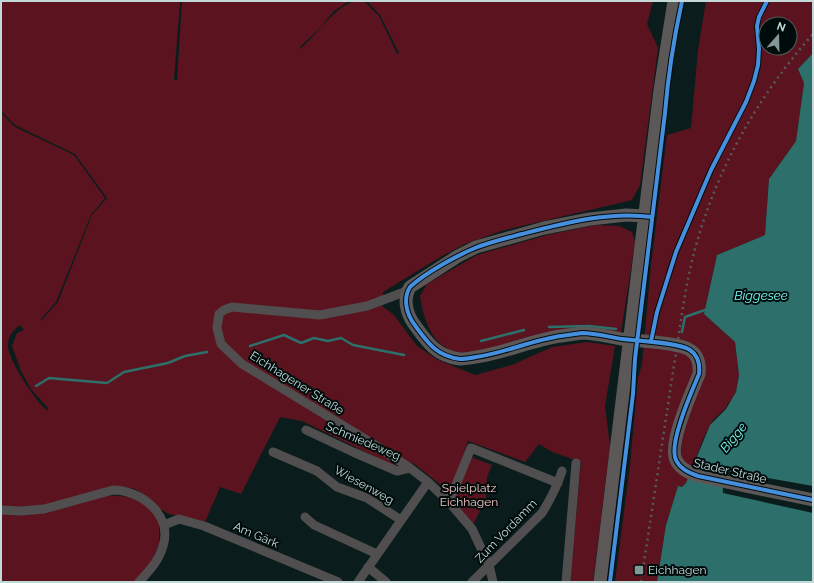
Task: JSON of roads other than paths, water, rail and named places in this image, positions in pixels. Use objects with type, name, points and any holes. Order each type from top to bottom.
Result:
[{"type":"street","points":[[600,582],[661,84],[674,1]]},
{"type":"street","points":[[407,292],[414,283],[458,256],[476,248],[544,228],[590,219],[626,215],[645,216]]},
{"type":"street","name":"Stader Straße","points":[[407,292],[406,307],[411,320],[423,338],[433,349],[450,357],[462,359],[484,356],[554,337],[583,333],[683,347],[694,353],[698,359],[700,368],[675,443],[675,460],[690,474],[813,500]]},
{"type":"street","name":"Eichhagener Straße","points":[[407,292],[367,306],[320,315],[232,307],[219,314],[217,328],[221,344],[242,364],[375,445],[428,482],[449,502],[472,529],[489,565],[493,582]]},
{"type":"street","name":"Schmiedeweg","points":[[306,430],[397,471],[410,468]]},
{"type":"street","points":[[449,502],[471,448],[558,483]]},
{"type":"street","name":"Wiesenweg","points":[[273,452],[317,471],[337,487],[367,498],[401,520]]},
{"type":"street","points":[[566,582],[576,463]]},
{"type":"street","name":"Zum Vordamm","points":[[472,582],[542,513],[550,501],[562,471]]},
{"type":"street","points":[[358,582],[428,482]]},
{"type":"street","points":[[1,510],[20,511],[44,509],[113,490],[133,493],[150,503],[159,514],[164,525],[164,544],[160,556],[139,582]]},
{"type":"street","points":[[305,518],[314,525],[377,554]]},
{"type":"street","name":"Am Gärk","points":[[164,525],[179,519],[204,526],[338,582]]},
{"type":"street","points":[[368,567],[386,582]]},
{"type":"water","name":"Biggesee","points":[[813,53],[813,486],[722,470],[723,493],[813,513],[813,582],[657,582],[666,525],[678,486],[682,487],[686,483],[710,425],[726,409],[736,392],[739,375],[735,342],[704,314],[717,255],[765,235],[769,179],[796,141],[804,83],[798,69]]},
{"type":"waterway","points":[[682,332],[685,317],[705,310],[708,311]]},
{"type":"waterway","points":[[549,327],[589,326],[616,329]]},
{"type":"waterway","points":[[481,341],[524,330]]},
{"type":"waterway","points":[[250,346],[284,335],[301,343],[314,338],[328,341],[341,338],[353,345],[404,355]]},
{"type":"waterway","points":[[36,386],[49,378],[107,383],[124,372],[168,363],[185,356],[207,352]]},
{"type":"railway","points":[[641,582],[682,313],[690,268],[706,213],[729,158],[743,131],[776,81],[813,34]]},
{"type":"place","name":"Eichhagen","points":[[639,570]]},
{"type":"water label","name":"Bigge","points":[[733,437]]},
{"type":"park label","name":"Spielplatz Eichhagen","points":[[469,495]]}]
